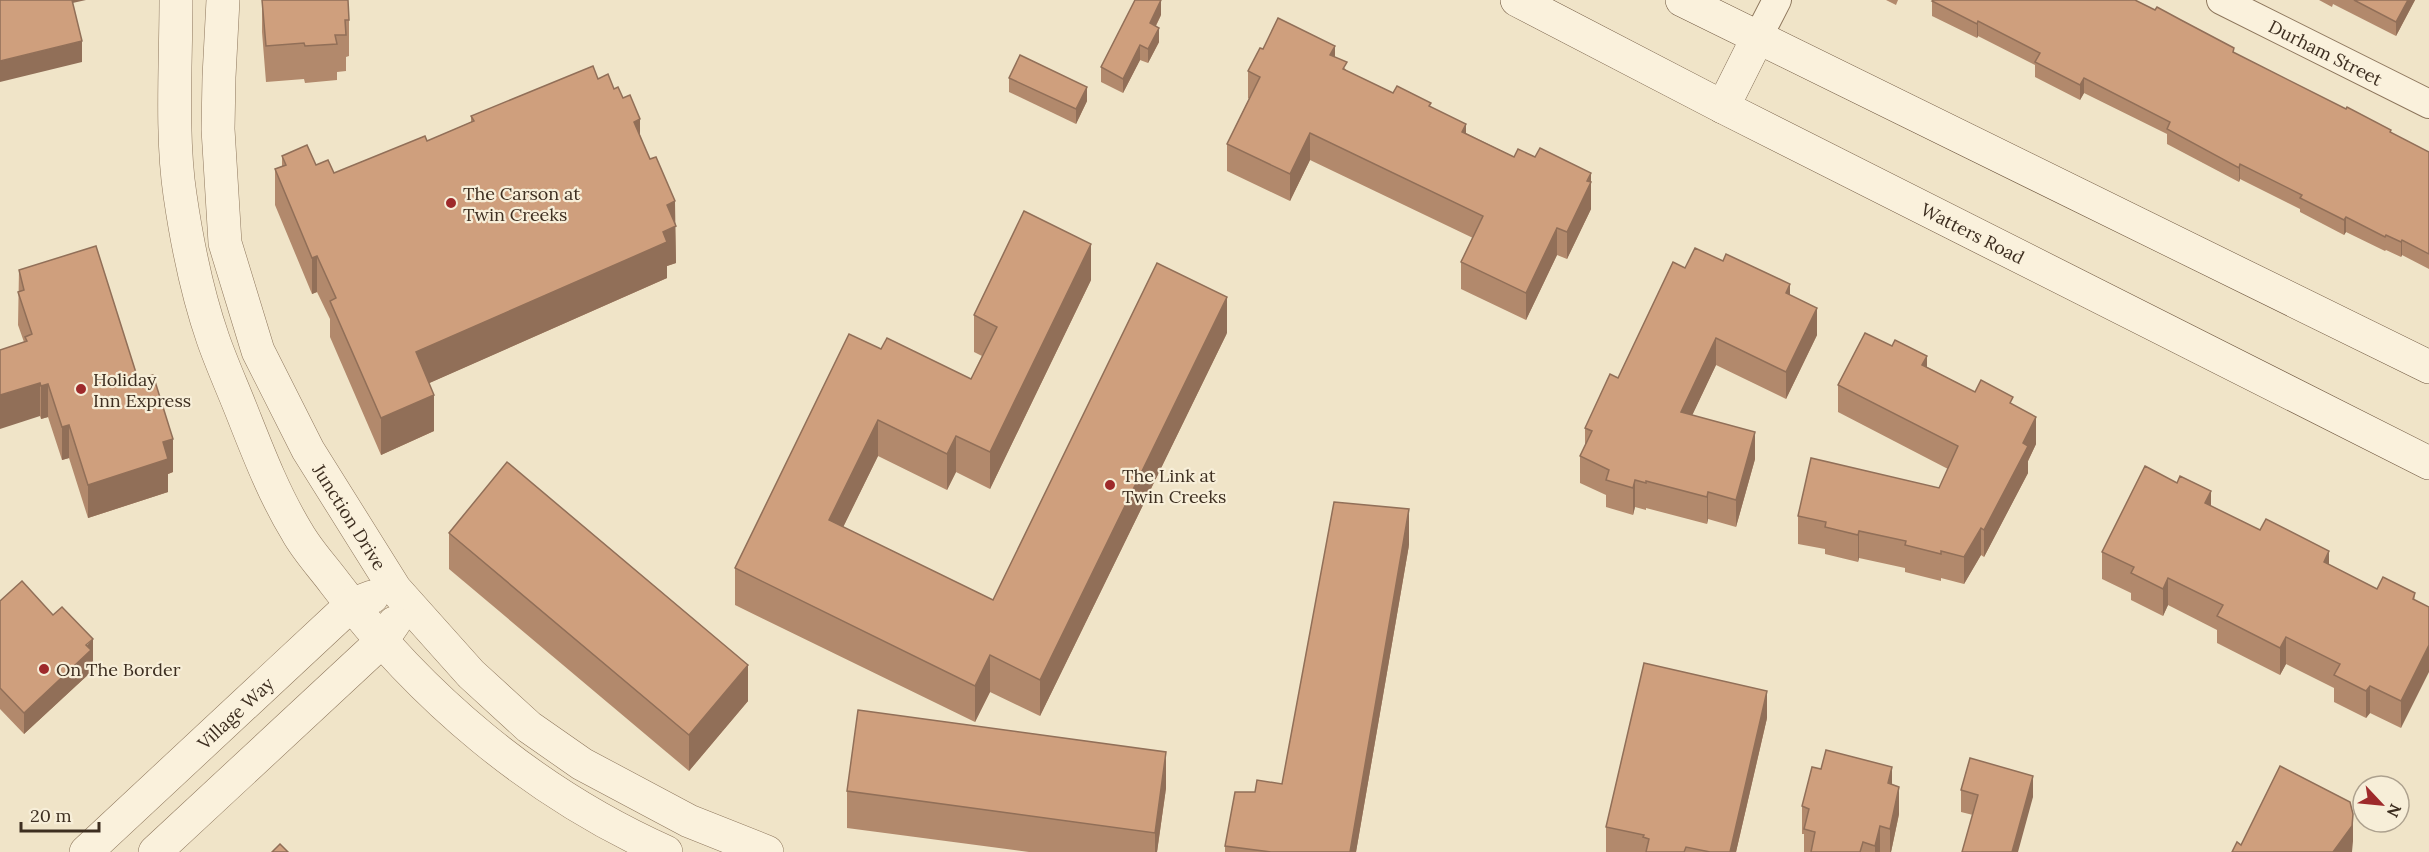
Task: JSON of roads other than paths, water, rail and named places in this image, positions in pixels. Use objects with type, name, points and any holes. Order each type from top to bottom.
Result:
[{"type":"street","points":[[176,0],[176,130],[180,193],[194,270],[212,337],[259,454],[297,532],[381,642],[442,704],[506,757],[542,783],[627,835],[666,852]]},
{"type":"street","name":"Junction Drive","points":[[223,0],[218,129],[225,243],[258,351],[309,450],[401,596],[486,688],[530,727],[582,764],[689,821],[767,852]]},
{"type":"street","name":"Watters Road","points":[[1518,0],[1724,107],[2429,463]]},
{"type":"street","points":[[1682,0],[2429,367]]},
{"type":"street","points":[[1724,107],[1777,0]]},
{"type":"street","name":"Durham Street","points":[[2221,0],[2429,104]]},
{"type":"street","points":[[155,852],[381,642],[401,596]]},
{"type":"street","name":"Village Way","points":[[86,852],[351,605],[401,596]]},
{"type":"place","name":"The Carson at Twin Creeks","points":[[451,203]]},
{"type":"place","name":"Holiday Inn Express","points":[[81,389]]},
{"type":"place","name":"The Link at Twin Creeks","points":[[1110,485]]},
{"type":"place","name":"On The Border","points":[[44,669]]}]
